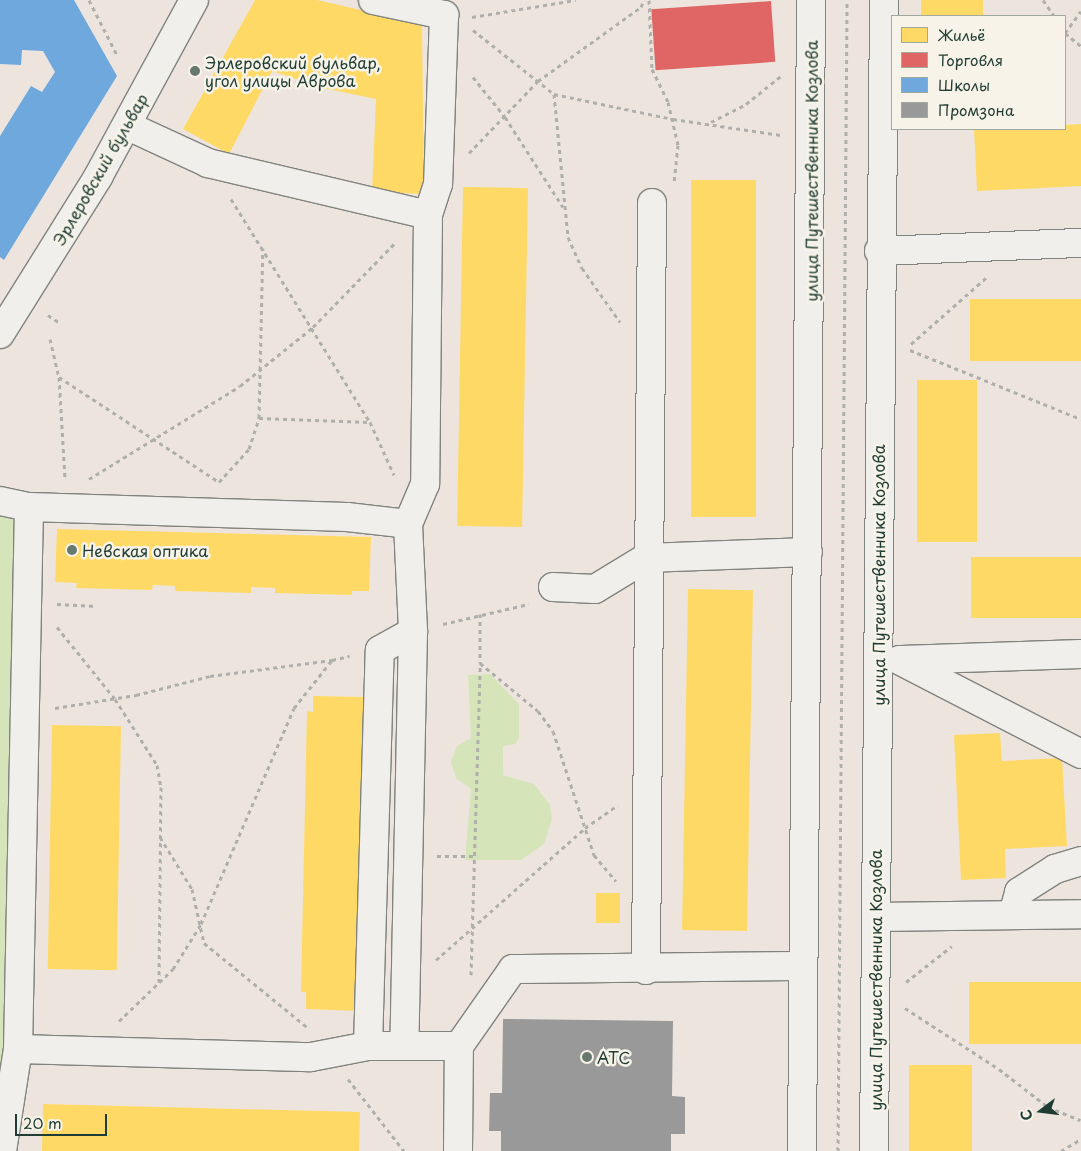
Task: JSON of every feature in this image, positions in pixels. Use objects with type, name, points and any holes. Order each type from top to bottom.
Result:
[{"type":"street","name":"Эрлеровский бульвар","points":[[0,334],[128,126],[194,0]]},
{"type":"street","points":[[373,0],[449,25],[438,184],[428,215],[425,484],[408,524],[413,632],[404,1046]]},
{"type":"street","name":"улица Путешественника Козлова","points":[[802,1151],[811,0]]},
{"type":"street","name":"улица Путешественника Козлова","points":[[874,1151],[876,917],[888,661],[879,251],[884,0]]},
{"type":"street","points":[[128,126],[208,163],[428,215]]},
{"type":"street","points":[[646,970],[646,558],[652,203]]},
{"type":"street","points":[[879,251],[1081,243]]},
{"type":"street","points":[[0,501],[29,507],[66,501],[408,524]]},
{"type":"street","points":[[2,1151],[18,1049],[29,507]]},
{"type":"street","points":[[553,587],[595,589],[646,558],[808,552]]},
{"type":"street","points":[[368,1046],[380,650],[413,632]]},
{"type":"street","points":[[888,661],[1081,654]]},
{"type":"street","points":[[888,661],[1081,754]]},
{"type":"street","points":[[1002,915],[1020,892],[1055,869],[1081,861]]},
{"type":"street","points":[[876,917],[1081,914]]},
{"type":"street","points":[[458,1151],[459,1046],[513,969],[646,970],[804,966]]},
{"type":"street","points":[[18,1049],[311,1057],[368,1046],[459,1046]]},
{"type":"path","points":[[89,0],[116,55]]},
{"type":"path","points":[[449,25],[576,0]]},
{"type":"path","points":[[438,184],[538,81],[641,7],[644,0]]},
{"type":"path","points":[[649,0],[652,69],[673,119],[678,144],[673,185],[652,203]]},
{"type":"path","points":[[838,1151],[847,0]]},
{"type":"path","points":[[1043,0],[1053,15]]},
{"type":"path","points":[[1066,32],[1081,11]]},
{"type":"path","points":[[449,25],[538,81],[554,94],[673,119],[710,122],[784,136]]},
{"type":"path","points":[[449,25],[563,208]]},
{"type":"path","points":[[1066,34],[1081,46]]},
{"type":"path","points":[[710,122],[758,96],[812,48]]},
{"type":"path","points":[[554,94],[563,208],[568,237],[582,268],[649,364]]},
{"type":"path","points":[[208,163],[313,327],[370,422],[396,479]]},
{"type":"path","points":[[840,179],[851,190]]},
{"type":"path","points":[[66,501],[154,439],[260,370],[313,327],[428,215]]},
{"type":"path","points":[[1023,246],[916,342],[904,348],[1081,419]]},
{"type":"path","points":[[218,482],[249,449],[259,418],[263,248]]},
{"type":"path","points":[[50,339],[59,377],[66,501]]},
{"type":"path","points":[[59,377],[218,482],[231,513]]},
{"type":"path","points":[[259,418],[370,422]]},
{"type":"path","points":[[413,632],[480,614],[548,600],[553,587]]},
{"type":"path","points":[[835,600],[849,610]]},
{"type":"path","points":[[27,602],[97,606]]},
{"type":"path","points":[[471,986],[480,614]]},
{"type":"path","points":[[54,622],[115,699],[157,765],[160,838],[159,983]]},
{"type":"path","points":[[25,716],[115,699],[210,676],[332,660],[380,650]]},
{"type":"path","points":[[89,1051],[173,969],[201,924],[294,708],[332,660]]},
{"type":"path","points":[[480,663],[538,711],[553,731],[594,855],[611,877],[646,906]]},
{"type":"path","points":[[406,987],[585,828],[646,786]]},
{"type":"path","points":[[160,838],[192,889],[204,943],[216,956],[269,993],[332,1053],[364,1106],[404,1151]]},
{"type":"path","points":[[408,855],[474,856]]},
{"type":"path","points":[[898,988],[1002,915]]},
{"type":"path","points":[[831,962],[848,959]]},
{"type":"path","points":[[898,1003],[999,1069],[1048,1107],[1081,1120]]},
{"type":"path","points":[[1061,1151],[1081,1139]]},
{"type":"green space","points":[[0,515],[10,515],[19,533],[9,1032],[0,1105]]},
{"type":"green space","points":[[490,674],[519,704],[519,737],[516,744],[503,746],[503,775],[534,784],[550,805],[552,819],[544,844],[521,860],[465,860],[471,789],[456,778],[451,762],[457,746],[471,738],[468,675]]},
{"type":"building: Жильё","points":[[255,0],[317,0],[422,24],[424,194],[372,192],[376,99],[323,88],[272,71],[229,154],[183,129]]},
{"type":"building: Жильё","points":[[921,0],[983,0],[983,15],[921,15]]},
{"type":"building: Жильё","points":[[1081,124],[1081,186],[977,191],[974,130],[1066,130],[1066,125]]},
{"type":"building: Жильё","points":[[691,180],[756,180],[756,517],[691,517]]},
{"type":"building: Жильё","points":[[463,187],[528,188],[522,527],[457,526]]},
{"type":"building: Жильё","points":[[970,299],[1081,299],[1081,361],[970,361]]},
{"type":"building: Жильё","points":[[917,380],[977,380],[977,542],[917,542]]},
{"type":"building: Жильё","points":[[57,529],[371,537],[369,591],[352,591],[352,595],[275,593],[275,588],[251,587],[251,593],[175,591],[175,586],[153,585],[152,590],[76,588],[77,583],[55,582]]},
{"type":"building: Жильё","points":[[971,557],[1081,557],[1081,618],[971,618]]},
{"type":"building: Жильё","points":[[688,589],[753,590],[747,931],[682,930]]},
{"type":"building: Жильё","points":[[313,696],[367,697],[360,1011],[306,1009],[306,992],[301,992],[307,711],[313,712]]},
{"type":"building: Жильё","points":[[52,725],[121,726],[117,970],[48,969]]},
{"type":"building: Жильё","points":[[1000,733],[1002,761],[1062,758],[1067,846],[1005,849],[1006,878],[961,880],[954,735]]},
{"type":"building: Жильё","points":[[596,893],[620,893],[620,923],[596,923]]},
{"type":"building: Жильё","points":[[969,982],[1081,982],[1081,1044],[969,1044]]},
{"type":"building: Жильё","points":[[909,1065],[972,1065],[972,1151],[909,1151]]},
{"type":"building: Жильё","points":[[43,1104],[360,1112],[359,1151],[42,1151]]},
{"type":"building: Торговля","points":[[771,1],[775,62],[656,70],[651,9]]},
{"type":"building: Школы","points":[[0,0],[74,0],[117,76],[4,260],[0,257],[0,136],[31,86],[42,92],[55,72],[43,51],[22,50],[21,65],[0,64]]},
{"type":"building: Промзона","name":"АТС","points":[[503,1019],[673,1021],[672,1096],[685,1097],[685,1134],[671,1134],[671,1151],[501,1151],[501,1131],[489,1131],[490,1093],[502,1093]]},
{"type":"place","name":"Эрлеровский бульвар, угол улицы Аврова","points":[[195,71]]},
{"type":"place","name":"Невская оптика","points":[[72,550]]},
{"type":"place","name":"АТС","points":[[587,1057]]}]
